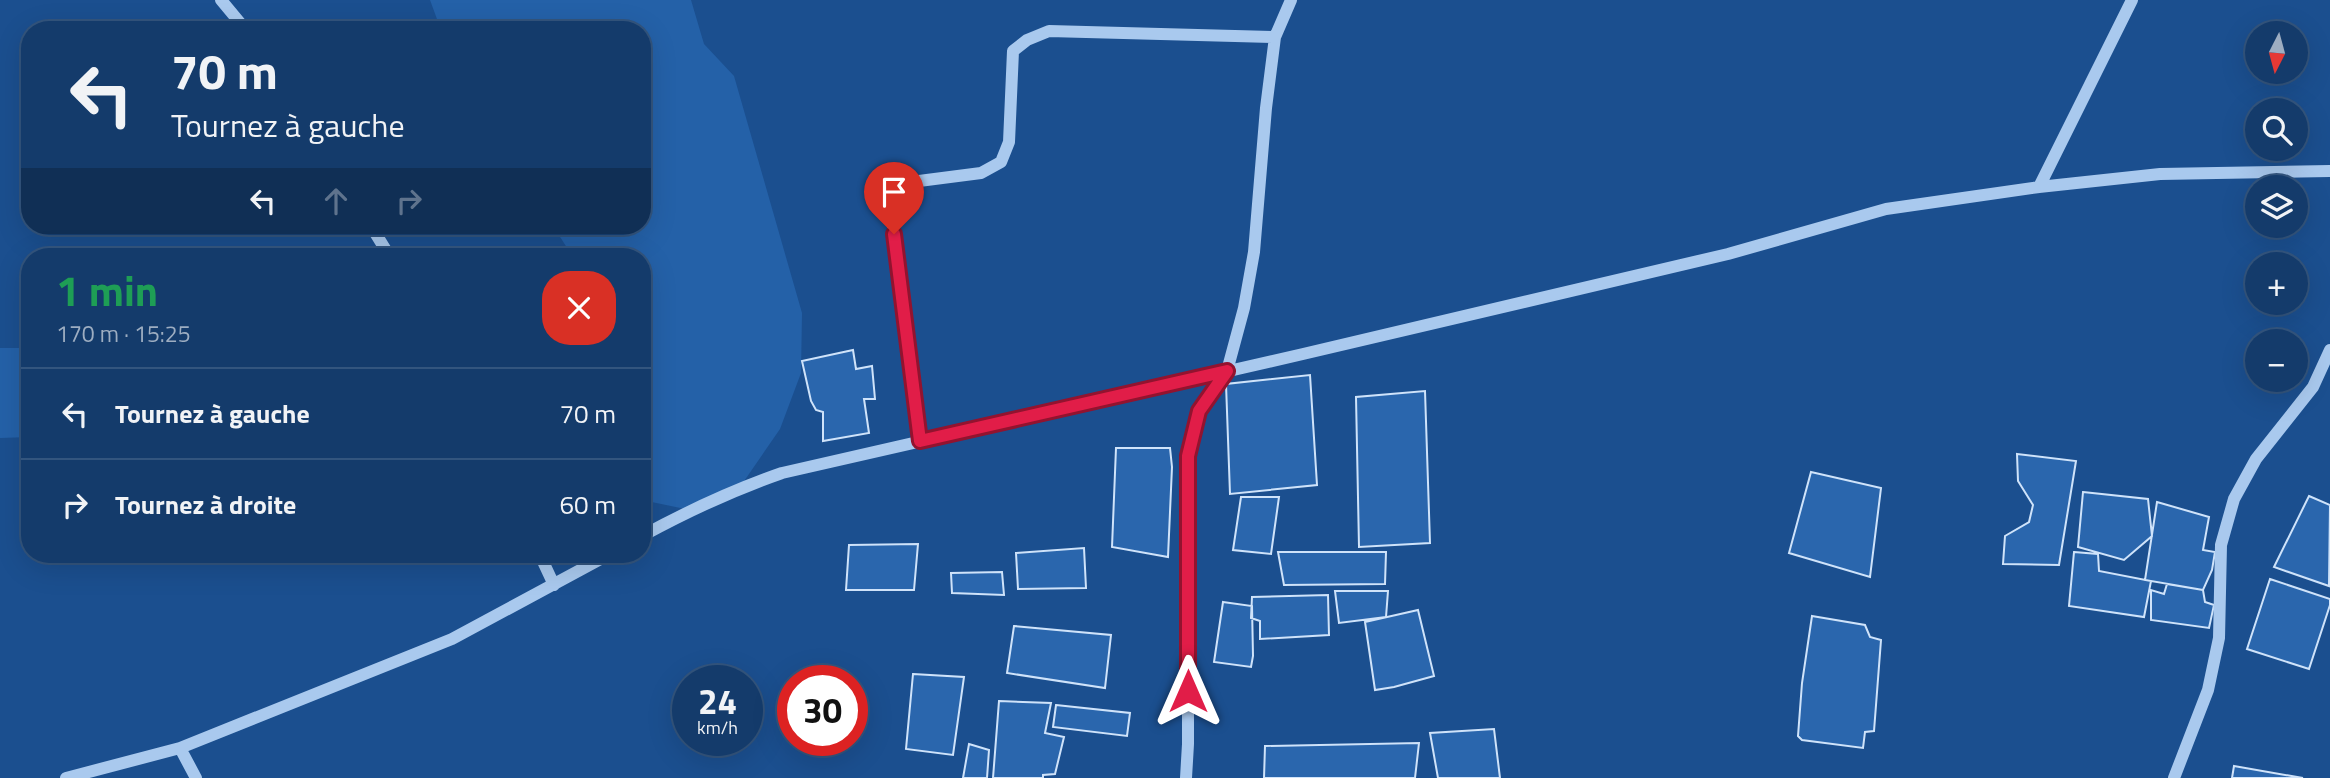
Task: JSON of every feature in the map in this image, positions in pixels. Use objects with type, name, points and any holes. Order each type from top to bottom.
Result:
[{"type":"street","points":[[222,0],[239,21]]},
{"type":"street","points":[[1186,778],[1188,456],[1199,411],[1227,371],[1244,308],[1254,252],[1275,37],[1291,0]]},
{"type":"street","points":[[2039,187],[2133,0]]},
{"type":"street","points":[[920,441],[891,209],[899,192],[919,181],[981,173],[1001,162],[1009,142],[1013,51],[1027,40],[1049,31],[1275,37]]},
{"type":"street","points":[[651,531],[740,487],[782,473],[1728,254],[1886,209],[2039,187],[2160,174],[2330,171]]},
{"type":"street","points":[[2174,778],[2208,690],[2219,638],[2221,545],[2234,499],[2256,459],[2313,387],[2330,350]]},
{"type":"street","points":[[544,563],[554,585]]},
{"type":"street","points":[[66,778],[180,748],[452,639],[594,563]]},
{"type":"street","points":[[180,748],[196,778]]},
{"type":"shaded area","points":[[430,0],[691,0],[704,44],[734,76],[802,313],[801,373],[780,429],[740,487],[690,510],[651,502],[651,248],[567,248],[559,235],[651,235],[651,21],[438,21]]},
{"type":"shaded area","points":[[0,348],[21,348],[21,437],[0,438]]},
{"type":"building","points":[[853,350],[856,369],[872,366],[875,399],[864,399],[869,433],[823,441],[823,412],[816,410],[811,401],[802,361]]},
{"type":"building","points":[[1310,375],[1317,485],[1230,494],[1226,384]]},
{"type":"building","points":[[1425,391],[1430,543],[1359,547],[1356,397]]},
{"type":"building","points":[[1116,448],[1170,448],[1172,467],[1168,557],[1112,547]]},
{"type":"building","points":[[2017,454],[2076,461],[2059,565],[2003,564],[2005,536],[2029,522],[2033,505],[2018,481]]},
{"type":"building","points":[[1811,472],[1881,488],[1870,577],[1789,553]]},
{"type":"building","points":[[2083,492],[2148,499],[2152,536],[2124,560],[2078,547]]},
{"type":"building","points":[[2309,496],[2330,505],[2329,586],[2274,567]]},
{"type":"building","points":[[1241,497],[1279,497],[1271,554],[1233,550]]},
{"type":"building","points":[[2157,502],[2209,517],[2203,550],[2215,552],[2212,570],[2203,590],[2145,580]]},
{"type":"building","points":[[918,544],[914,590],[846,590],[849,545]]},
{"type":"building","points":[[1084,548],[1086,588],[1018,589],[1016,553]]},
{"type":"building","points":[[1278,552],[1386,552],[1385,584],[1284,585]]},
{"type":"building","points":[[2074,552],[2098,554],[2099,571],[2151,581],[2144,617],[2069,606]]},
{"type":"building","points":[[1002,572],[1004,595],[952,593],[951,573]]},
{"type":"building","points":[[2270,579],[2330,599],[2309,669],[2247,649]]},
{"type":"building","points":[[2167,584],[2203,590],[2205,602],[2214,605],[2209,628],[2151,620],[2151,590],[2164,594]]},
{"type":"building","points":[[1335,591],[1388,591],[1386,617],[1339,623]]},
{"type":"building","points":[[1328,595],[1329,635],[1260,639],[1260,621],[1251,618],[1252,597]]},
{"type":"building","points":[[1223,602],[1252,606],[1251,667],[1214,662]]},
{"type":"building","points":[[1418,610],[1434,676],[1375,690],[1365,622]]},
{"type":"building","points":[[1812,616],[1865,625],[1870,637],[1881,640],[1874,731],[1865,732],[1863,748],[1802,740],[1798,736],[1802,683]]},
{"type":"building","points":[[1014,626],[1111,635],[1105,688],[1007,673]]},
{"type":"building","points":[[913,674],[964,677],[953,755],[906,749]]},
{"type":"building","points":[[999,701],[1051,703],[1045,733],[1064,737],[1055,774],[1043,775],[1043,778],[993,778]]},
{"type":"building","points":[[1056,705],[1130,713],[1127,736],[1053,727]]},
{"type":"building","points":[[1494,729],[1500,778],[1438,778],[1430,733]]},
{"type":"building","points":[[1419,743],[1415,778],[1264,778],[1265,746]]},
{"type":"building","points":[[969,744],[989,750],[987,778],[963,778]]},
{"type":"building","points":[[2234,766],[2303,778],[2232,778]]},
{"type":"route","points":[[894,234],[920,441],[1227,371],[1199,411],[1188,456],[1188,691]]}]
